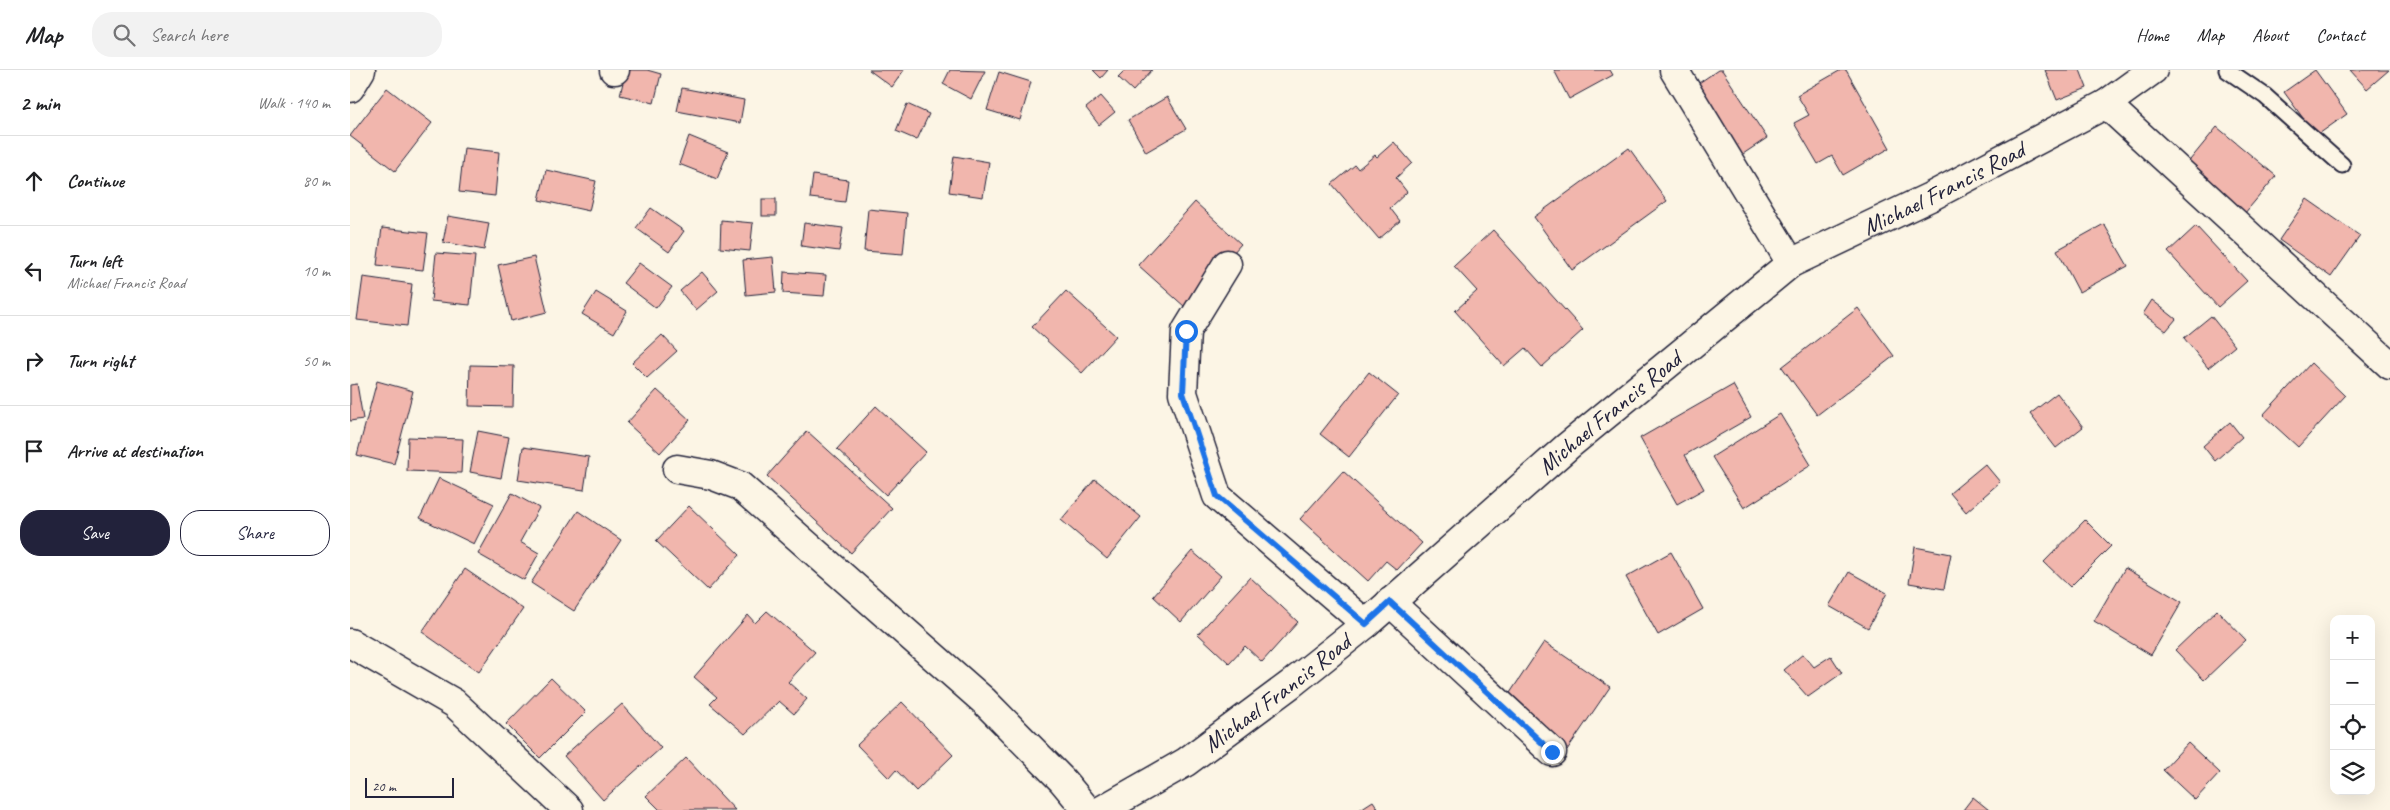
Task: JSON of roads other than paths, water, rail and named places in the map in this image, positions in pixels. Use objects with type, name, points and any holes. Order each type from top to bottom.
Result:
[{"type":"street","points":[[350,88],[361,70]]},
{"type":"street","points":[[1674,70],[1791,263]]},
{"type":"street","name":"Michael Francis Road","points":[[1102,810],[1186,762],[1291,684],[1366,624],[1568,446],[1791,263],[1930,197],[2106,104],[2153,70]]},
{"type":"street","points":[[2106,104],[2390,365]]},
{"type":"street","points":[[1227,264],[1186,331],[1183,393],[1217,496],[1366,624]]},
{"type":"street","points":[[677,469],[712,475],[740,486],[984,701],[1062,780],[1087,810]]},
{"type":"street","points":[[1390,602],[1552,752]]},
{"type":"street","points":[[350,643],[454,703],[569,810]]},
{"type":"lane","points":[[2227,70],[2264,96],[2342,165]]}]
